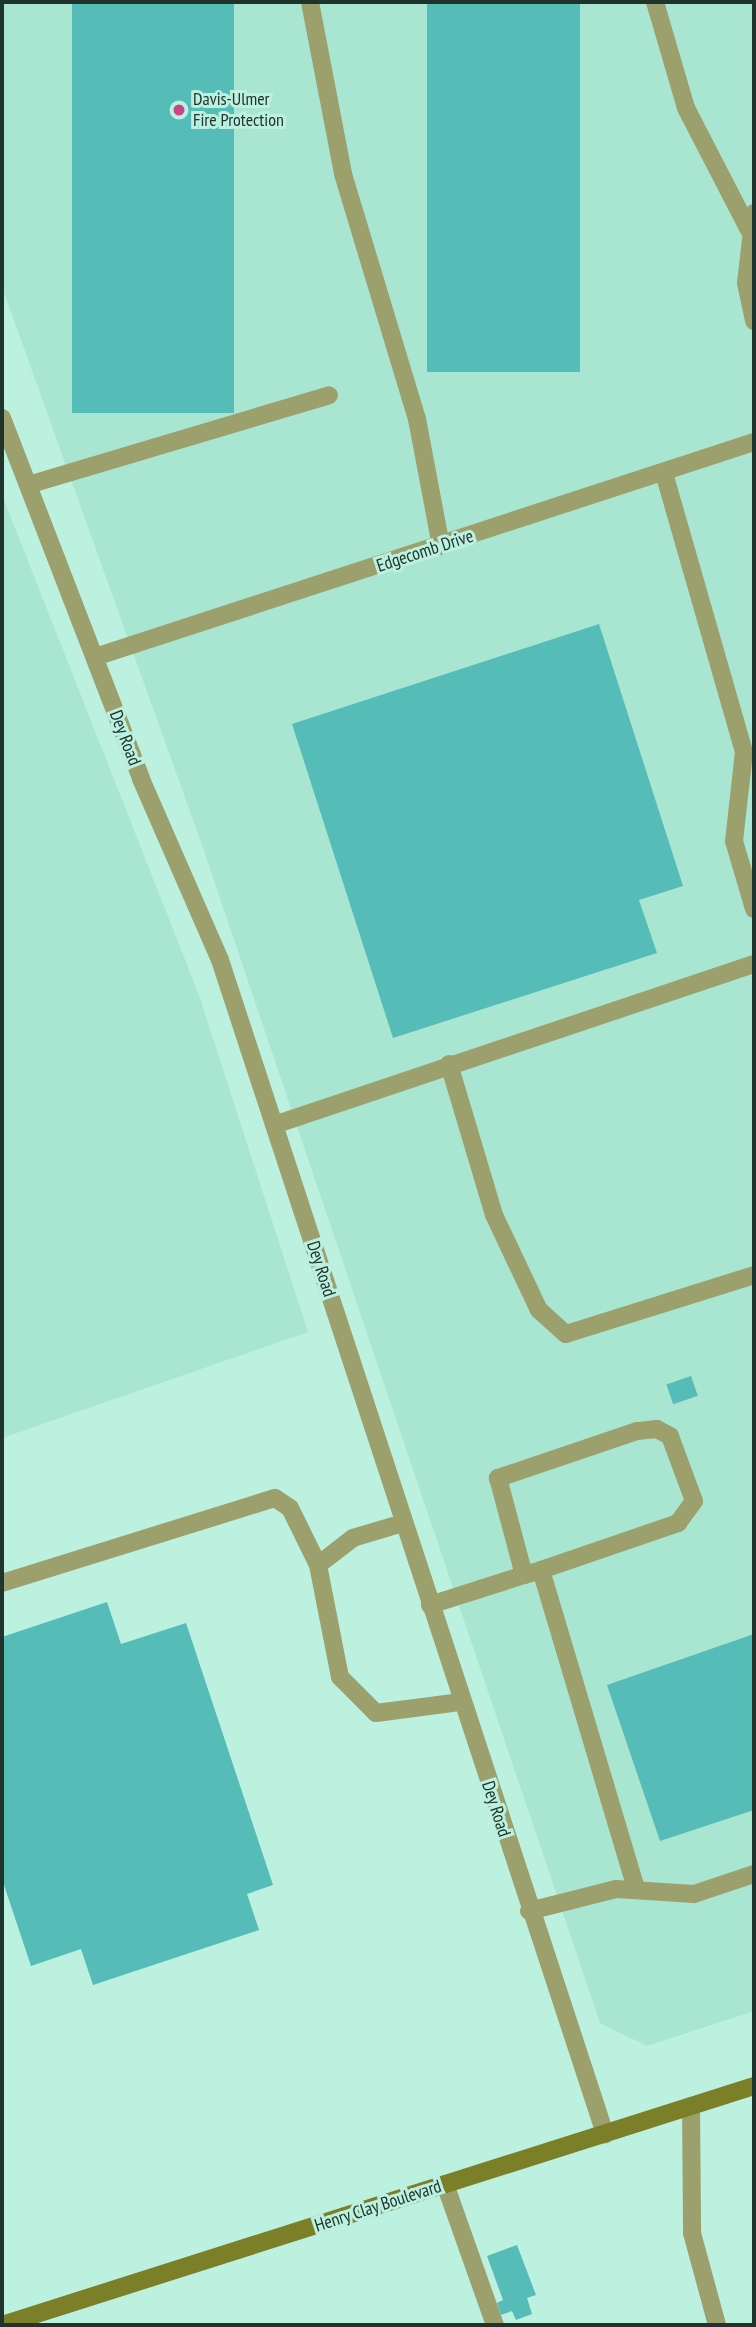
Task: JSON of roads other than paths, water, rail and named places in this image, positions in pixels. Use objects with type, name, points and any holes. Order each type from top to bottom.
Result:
[{"type":"main road","name":"Henry Clay Boulevard","points":[[2,2325],[754,2086]]},
{"type":"street","points":[[310,2],[343,174],[417,419],[441,546]]},
{"type":"street","points":[[655,2],[686,108],[751,221],[746,283],[754,321]]},
{"type":"street","points":[[28,485],[329,395]]},
{"type":"street","name":"Dey Road","points":[[2,418],[94,657],[220,960],[529,1911],[605,2134]]},
{"type":"street","name":"Edgecomb Drive","points":[[94,657],[754,442]]},
{"type":"street","points":[[664,473],[744,752],[734,841],[754,909]]},
{"type":"street","points":[[274,1125],[449,1064],[754,964]]},
{"type":"street","points":[[449,1064],[495,1215],[539,1310],[566,1334],[754,1275]]},
{"type":"street","points":[[430,1605],[541,1570],[678,1523],[694,1502],[670,1436],[657,1429],[637,1431],[498,1478],[524,1575]]},
{"type":"street","points":[[2,1583],[275,1498],[290,1508],[318,1566],[340,1677],[376,1713],[461,1702]]},
{"type":"street","points":[[318,1566],[353,1538],[403,1523]]},
{"type":"street","points":[[541,1570],[636,1888]]},
{"type":"street","points":[[529,1911],[636,1888],[694,1894],[754,1874]]},
{"type":"street","points":[[691,2106],[692,2233],[718,2325]]},
{"type":"street","points":[[445,2184],[495,2325]]},
{"type":"place","name":"Davis-Ulmer Fire Protection","points":[[179,110]]}]
